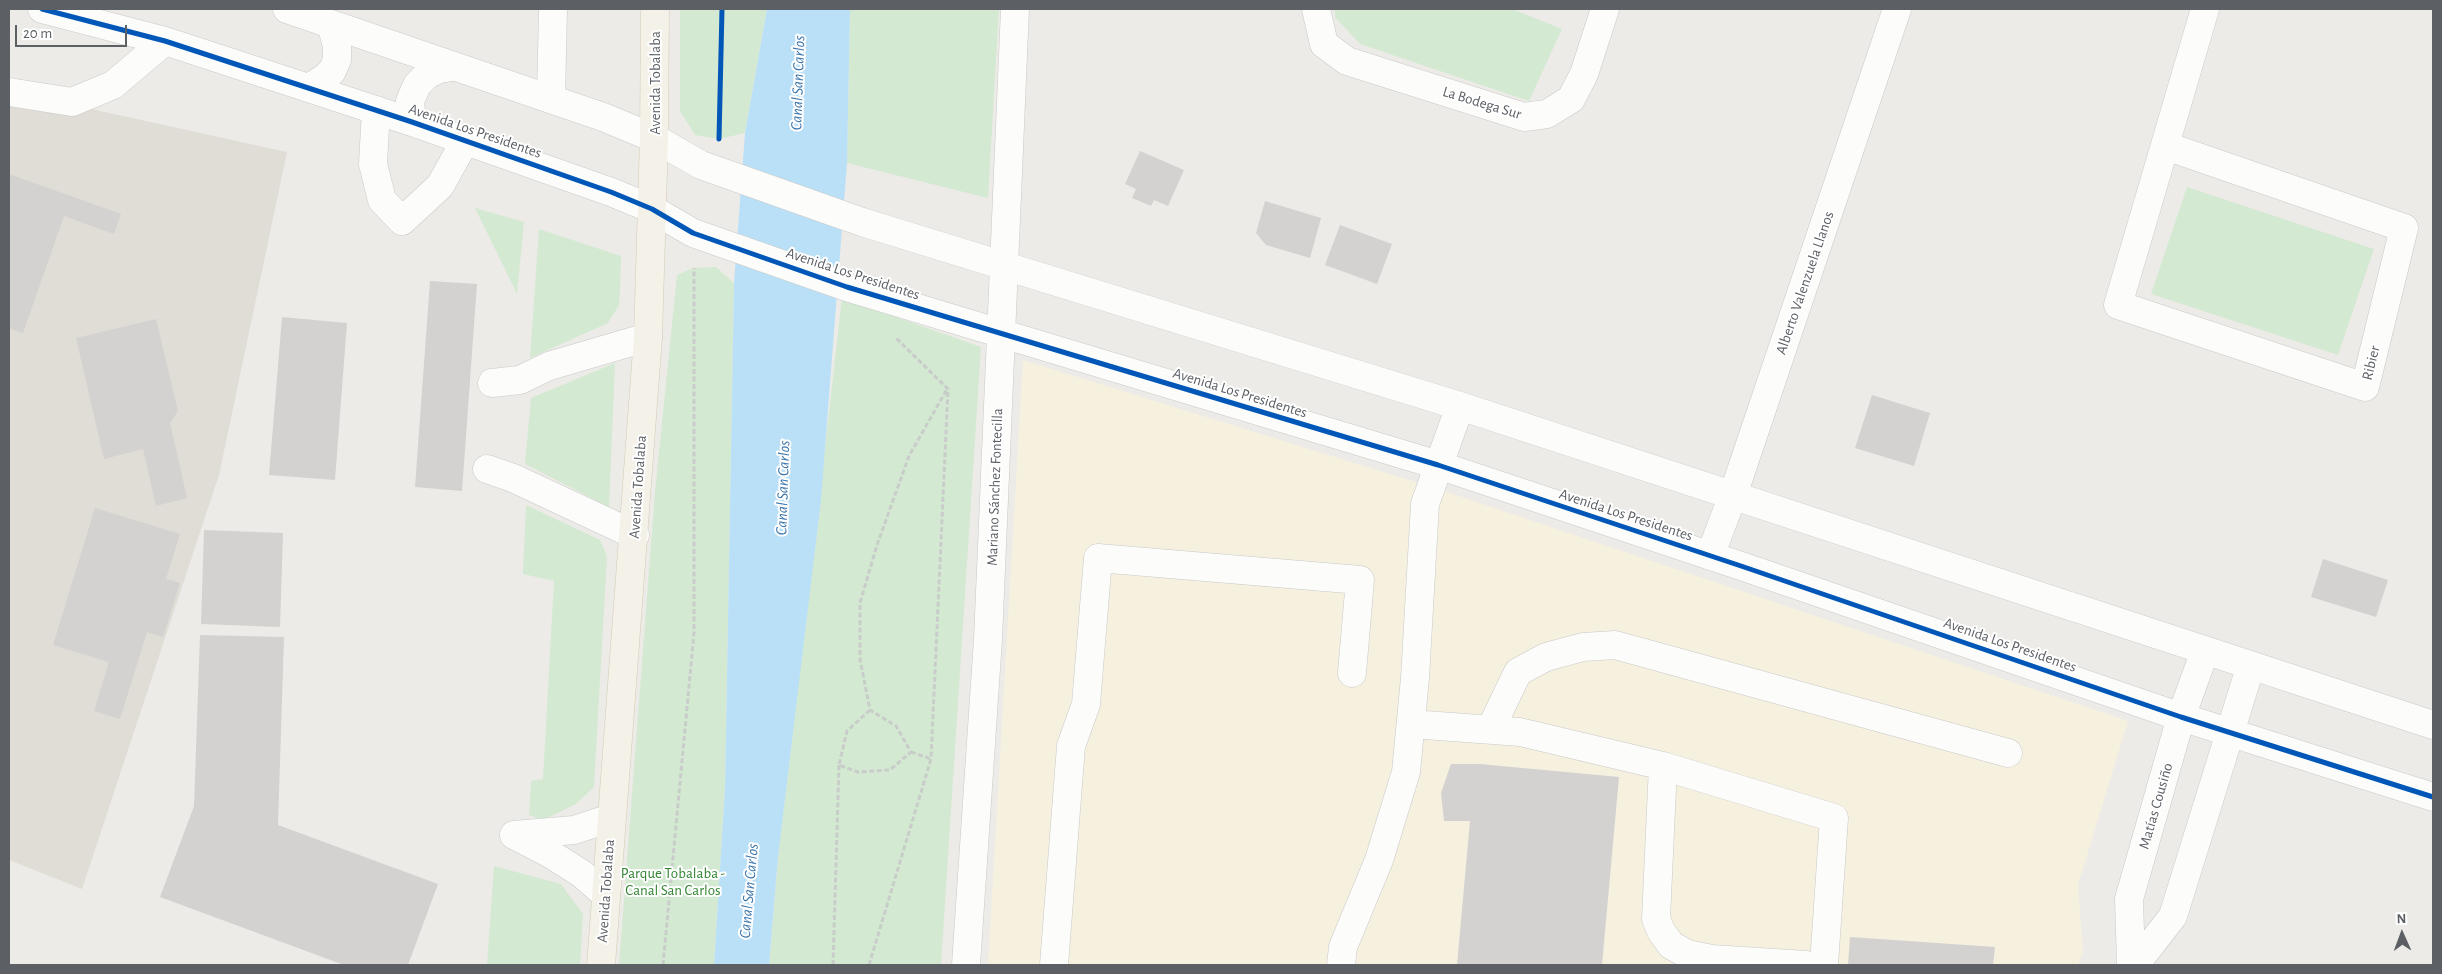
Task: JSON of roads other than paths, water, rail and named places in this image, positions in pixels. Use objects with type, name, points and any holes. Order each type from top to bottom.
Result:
[{"type":"main road","name":"Avenida Tobalaba","points":[[601,965],[611,818],[635,535],[648,337],[654,138],[655,9]]},
{"type":"street","name":"Avenida Los Presidentes","points":[[42,9],[165,41],[412,122],[586,183],[652,209],[699,235],[858,290],[1438,465],[2181,717],[2433,797]]},
{"type":"street","points":[[287,9],[551,99],[654,138],[700,165],[862,222],[1460,406],[2433,725]]},
{"type":"street","points":[[551,99],[553,9]]},
{"type":"street","name":"Mariano Sánchez Fontecilla","points":[[966,965],[988,639],[1015,9]]},
{"type":"street","name":"La Bodega Sur","points":[[1317,15],[1324,44],[1347,60],[1512,115],[1536,117],[1558,108],[1571,98],[1579,87],[1603,9]]},
{"type":"street","name":"Alberto Valenzuela Llanos","points":[[1710,556],[1733,494],[1897,9]]},
{"type":"street","name":"Ribier","points":[[2166,146],[2404,228],[2365,387],[2118,305],[2166,146],[2204,9]]},
{"type":"street","points":[[310,87],[332,71],[337,60],[337,46],[331,24]]},
{"type":"street","points":[[9,92],[72,102],[113,85],[165,41]]},
{"type":"street","points":[[412,122],[410,101],[418,85],[427,75],[439,69],[453,67]]},
{"type":"street","points":[[376,110],[373,164],[382,200],[402,221],[440,186],[465,141]]},
{"type":"street","points":[[492,383],[520,380],[549,366],[648,337]]},
{"type":"street","points":[[1341,965],[1343,947],[1379,860],[1406,772],[1425,504],[1460,406]]},
{"type":"street","points":[[487,469],[513,478],[635,535]]},
{"type":"street","points":[[1054,965],[1071,746],[1086,704],[1098,558],[1360,580],[1352,673]]},
{"type":"street","points":[[1490,730],[1518,672],[1546,657],[1584,647],[1616,646],[2008,753]]},
{"type":"street","name":"Matías Cousiño","points":[[2131,965],[2129,899],[2181,717],[2205,651]]},
{"type":"street","points":[[2135,965],[2173,916],[2251,665]]},
{"type":"street","points":[[1410,724],[1520,732],[1663,766],[1834,818],[1824,965]]},
{"type":"street","points":[[1663,766],[1656,919],[1661,931],[1671,945],[1687,954],[1712,959],[1806,965]]},
{"type":"street","points":[[606,895],[582,874],[550,853],[514,835],[574,830],[611,818]]},
{"type":"water","name":"Canal San Carlos","points":[[767,9],[850,9],[847,163],[821,500],[778,857],[769,965],[714,965],[725,788],[734,283],[745,133]]},
{"type":"park label","name":"Parque Tobalaba - Canal San Carlos","points":[[673,882]]}]
